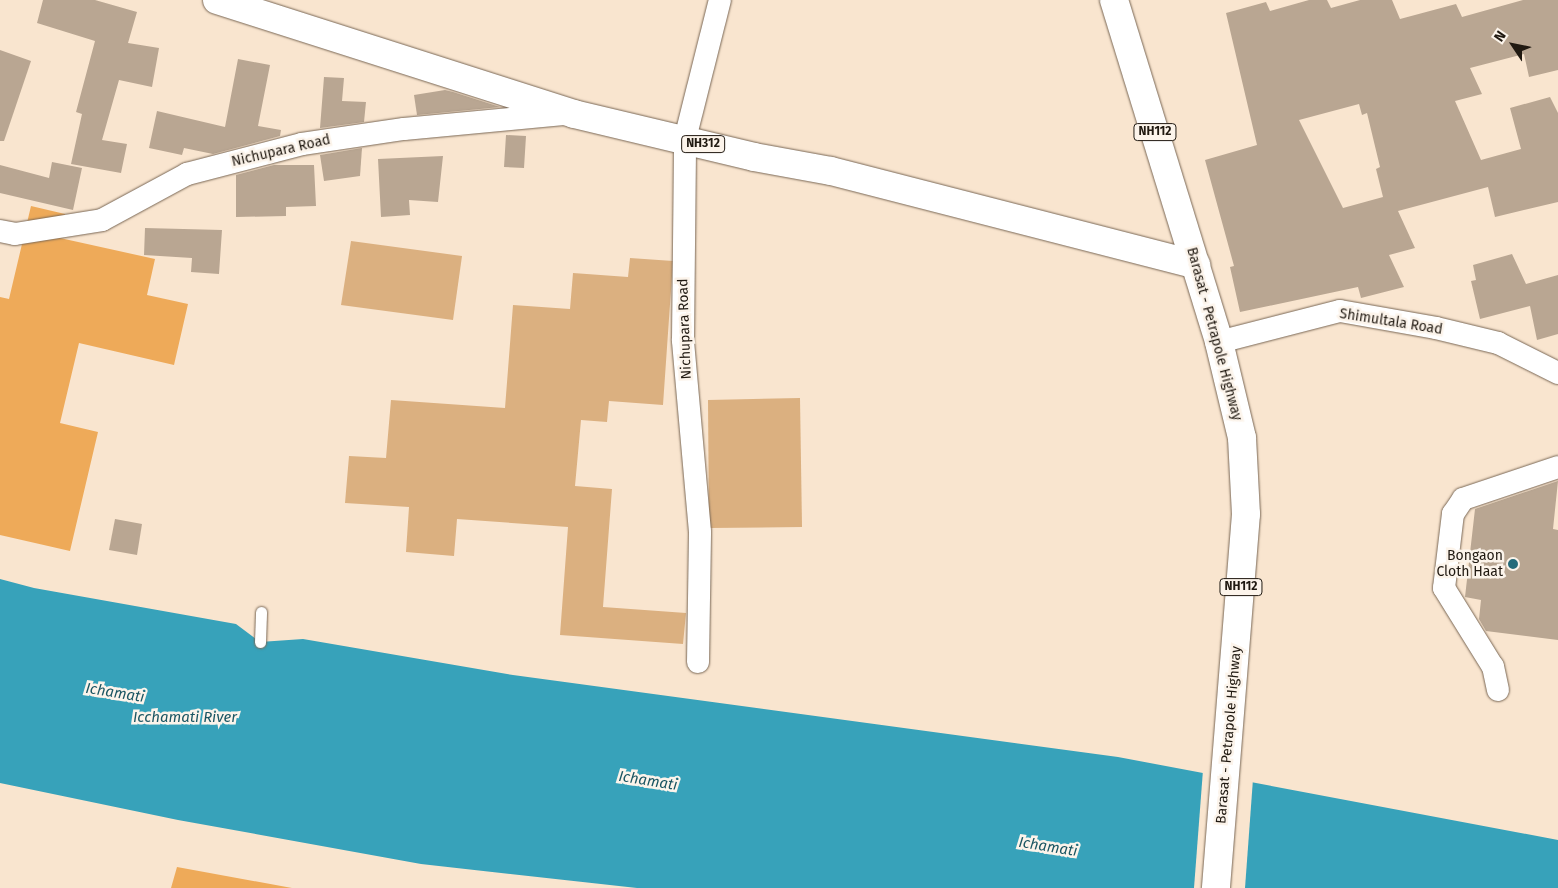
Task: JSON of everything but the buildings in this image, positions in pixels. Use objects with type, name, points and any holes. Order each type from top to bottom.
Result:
[{"type":"highway","name":"NH312","points":[[217,0],[574,114],[754,157],[831,171],[1196,265]]},
{"type":"highway","name":"Barasat - Petrapole Highway","points":[[1114,0],[1219,342],[1242,438],[1246,514],[1216,888]]},
{"type":"street","name":"Nichupara Road","points":[[698,662],[700,532],[683,340],[685,139],[720,0]]},
{"type":"street","name":"Nichupara Road","points":[[0,231],[15,234],[102,220],[187,174],[302,144],[542,114],[574,114]]},
{"type":"street","name":"Shimultala Road","points":[[1219,342],[1340,311],[1436,328],[1498,343],[1558,373]]},
{"type":"street","points":[[1498,690],[1493,667],[1444,588],[1453,514],[1463,499],[1558,466]]},
{"type":"lane","points":[[260,642],[261,612]]},
{"type":"shaded area","points":[[31,206],[65,214],[60,238],[155,259],[147,295],[188,304],[174,365],[79,343],[60,423],[98,432],[70,551],[0,535],[0,297],[9,299]]},
{"type":"shaded area","points":[[351,241],[462,256],[453,320],[341,305]]},
{"type":"shaded area","points":[[630,258],[673,261],[663,405],[609,401],[607,422],[581,420],[575,486],[612,489],[603,607],[686,613],[683,644],[560,635],[568,527],[457,519],[454,556],[406,552],[409,507],[345,503],[349,456],[386,458],[391,400],[505,408],[513,305],[570,309],[573,273],[628,277]]},
{"type":"shaded area","points":[[800,398],[802,527],[709,528],[708,400]]},
{"type":"shaded area","points":[[177,867],[292,888],[171,888]]},
{"type":"water","name":"Icchamati River","points":[[0,579],[34,588],[236,624],[260,642],[303,639],[513,675],[1118,757],[1558,840],[1558,888],[637,888],[421,864],[178,820],[0,783]]},
{"type":"pier","points":[[1203,770],[1253,779],[1245,888],[1194,888]]},
{"type":"place","name":"Bongaon Cloth Haat","points":[[1513,564]]},
{"type":"water label","name":"Ichamati","points":[[115,693]]},
{"type":"water label","name":"Ichamati","points":[[648,781]]},
{"type":"water label","name":"Ichamati","points":[[1048,847]]}]
